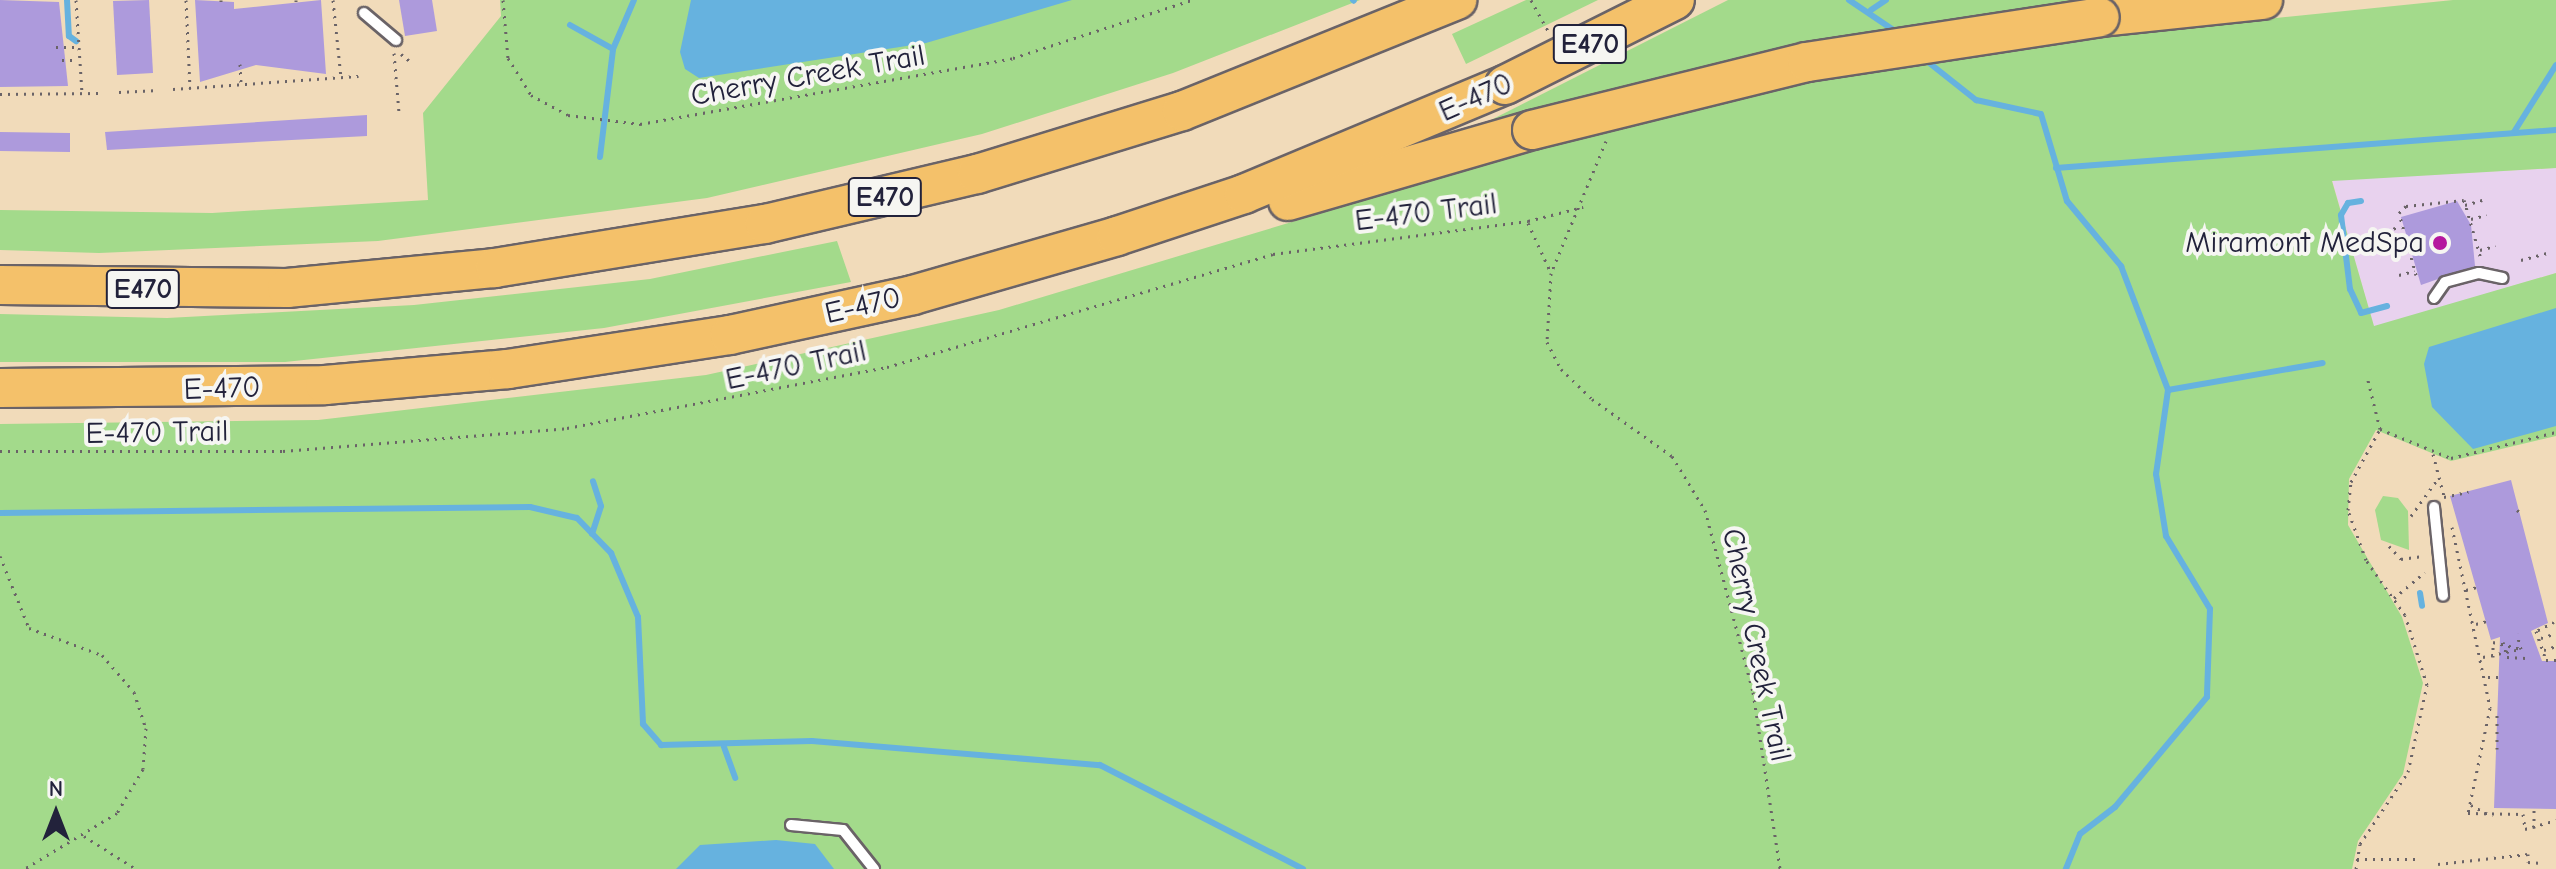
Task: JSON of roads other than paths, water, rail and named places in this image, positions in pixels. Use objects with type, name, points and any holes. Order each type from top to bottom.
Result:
[{"type":"highway","name":"E470","points":[[0,285],[287,288],[577,256],[839,209],[1182,111],[1457,0]]},
{"type":"highway","name":"E-470","points":[[0,388],[82,391],[299,387],[508,369],[730,335],[977,278],[1244,194],[1505,85],[1675,0]]},
{"type":"highway","points":[[977,278],[1029,279],[1532,130],[1807,62],[2100,17],[2263,0]]},
{"type":"highway","points":[[0,264],[231,269],[287,288]]},
{"type":"highway","points":[[0,407],[82,391]]},
{"type":"lane","points":[[364,13],[396,40]]},
{"type":"lane","points":[[2434,298],[2445,282],[2479,273],[2502,278]]},
{"type":"lane","points":[[2434,507],[2443,596]]},
{"type":"lane","points":[[791,825],[843,830],[874,869]]},
{"type":"water","points":[[691,0],[1072,0],[926,43],[699,78],[685,69],[680,52]]},
{"type":"water","points":[[2556,308],[2556,426],[2473,449],[2432,407],[2424,364],[2429,347]]},
{"type":"water","points":[[776,840],[815,844],[834,869],[676,869],[700,845]]},
{"type":"waterway","points":[[67,0],[69,36],[76,41]]},
{"type":"waterway","points":[[600,157],[613,49],[634,0]]},
{"type":"waterway","points":[[1849,0],[1898,33]]},
{"type":"waterway","points":[[1871,10],[1886,0]]},
{"type":"waterway","points":[[570,25],[613,49]]},
{"type":"waterway","points":[[1923,58],[1976,100],[2041,114],[2067,201],[2121,266],[2168,390],[2156,474],[2166,536],[2210,609],[2207,697],[2115,807],[2080,834],[2066,869]]},
{"type":"waterway","points":[[2514,132],[2556,65]]},
{"type":"waterway","points":[[2056,168],[2556,130]]},
{"type":"waterway","points":[[2361,201],[2348,203],[2341,215],[2350,289],[2361,313],[2387,306]]},
{"type":"waterway","points":[[2168,390],[2323,363]]},
{"type":"waterway","points":[[592,534],[601,506],[593,481]]},
{"type":"waterway","points":[[0,513],[530,507],[577,518],[611,553],[638,617],[643,724],[661,745],[812,741],[1100,765],[1303,869]]},
{"type":"waterway","points":[[2420,593],[2422,606]]},
{"type":"waterway","points":[[724,747],[735,778]]},
{"type":"place","name":"Miramont MedSpa","points":[[2440,243]]}]
